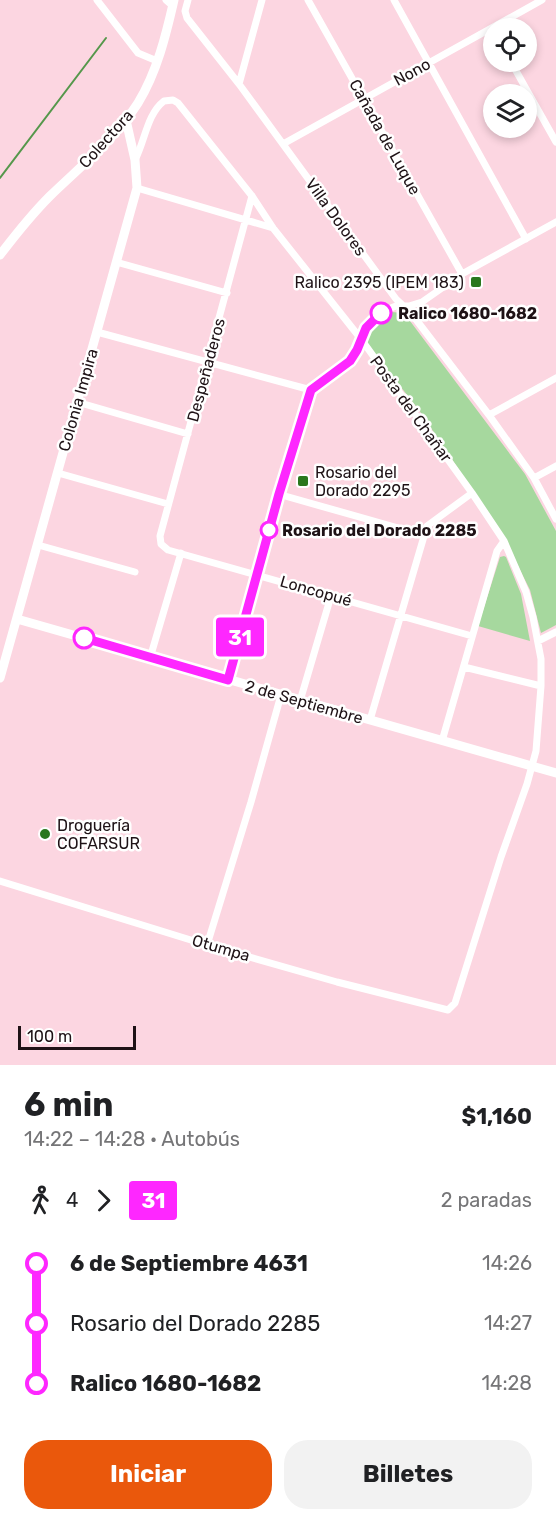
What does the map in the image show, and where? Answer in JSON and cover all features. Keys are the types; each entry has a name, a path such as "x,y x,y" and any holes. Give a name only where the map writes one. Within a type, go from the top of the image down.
{"street":[{"path":"97,0 138,53 157,61"},
{"name":"Villa Dolores","path":"188,0 185,11 187,18 239,84 393,294 489,415 534,478 556,519"},
{"path":"239,84 262,0"},
{"name":"Cañada de Luque","path":"308,0 462,274"},
{"path":"394,0 526,239"},
{"name":"Nono","path":"512,18 542,0"},
{"name":"Colectora","path":"0,255 40,206 111,138 126,120 145,90 157,61 171,2"},
{"name":"Nono","path":"283,144 483,34"},
{"path":"517,72 556,142"},
{"name":"Posta del Chañar","path":"135,160 142,148 154,111 164,101 173,100 178,103 361,339 472,493 504,541 526,592 538,641 541,686 533,767 454,1003 448,1010 443,1010"},
{"name":"Colonia Impira","path":"0,678 137,188 135,160 126,120"},
{"path":"137,188 273,228"},
{"name":"Despeñaderos","path":"161,544 160,536 168,504 252,196"},
{"path":"228,680 279,494 311,390 350,361 366,328 386,310 422,302 462,274 556,222"},
{"path":"116,262 226,293"},
{"path":"97,333 311,390"},
{"path":"489,415 556,378"},
{"path":"77,402 188,434"},
{"path":"534,478 556,466"},
{"path":"58,473 168,504"},
{"path":"370,720 427,526 472,493"},
{"path":"279,494 423,535"},
{"path":"442,741 497,551 504,541"},
{"name":"Loncopué","path":"161,544 168,550 472,636"},
{"path":"38,545 135,572"},
{"path":"150,658 181,553"},
{"path":"300,701 331,596"},
{"name":"2 de Septiembre","path":"17,619 556,773"},
{"path":"538,641 556,632"},
{"path":"464,667 541,686"},
{"path":"207,945 251,802 280,695"},
{"name":"Otumpa","path":"0,881 207,945 443,1010"}],"green space":[{"path":"391,312 404,313 525,474 556,531 556,625 541,633 530,590 503,536 419,410 362,338 376,323"},
{"path":"504,556 521,594 530,641 478,626 500,557"}],"waterway":[{"path":"0,178 106,38"}],"bus line":[{"name":"31","path":"84,638 228,680 279,494 311,390 350,361 366,328 381,313"}],"place":[{"name":"Ralico 2395 (IPEM 183)","path":"476,282"},
{"name":"Ralico 1680-1682","path":"381,313"},
{"name":"Rosario del Dorado 2295","path":"303,481"},
{"name":"Rosario del Dorado 2285","path":"269,530"},
{"name":"Droguería COFARSUR","path":"45,834"}]}
